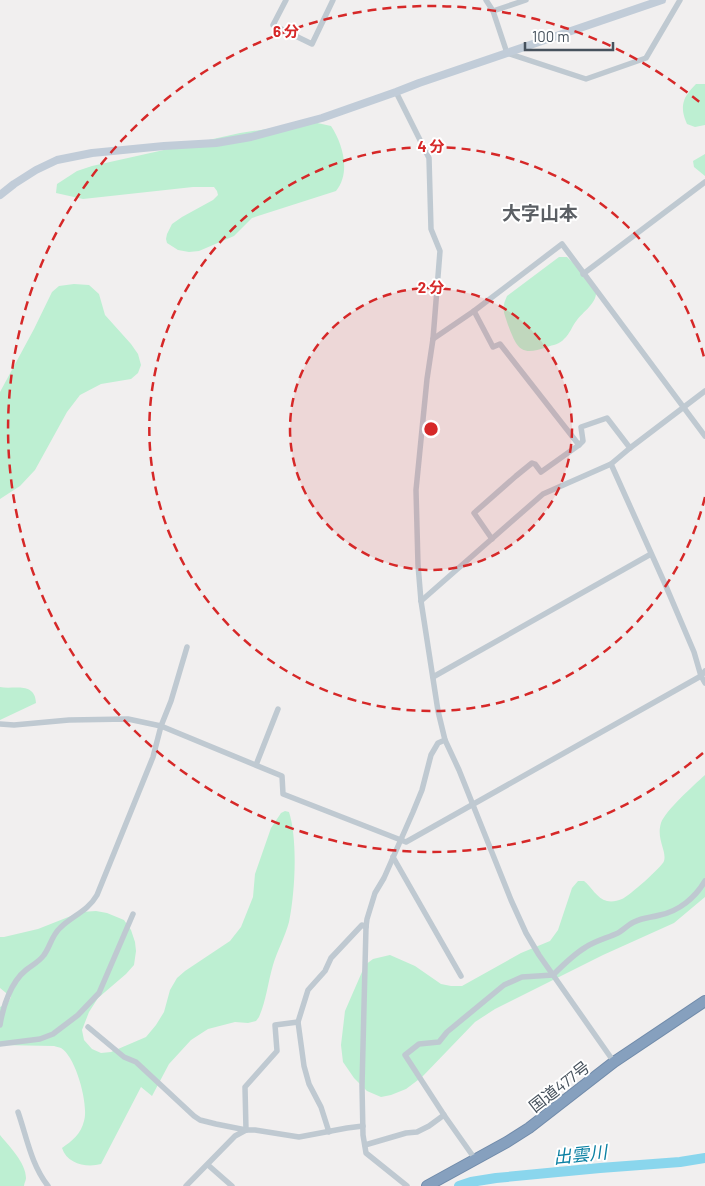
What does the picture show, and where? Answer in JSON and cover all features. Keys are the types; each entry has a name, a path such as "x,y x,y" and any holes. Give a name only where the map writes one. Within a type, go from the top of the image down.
{"highway":[{"name":"国道477号","path":"427,1186 508,1142 614,1062 705,1001"}],"street":[{"path":"286,0 273,26 312,44 333,0"},
{"path":"486,0 507,53"},
{"path":"492,12 526,0"},
{"path":"0,195 36,170 57,160 92,153 216,143 251,137 322,118 662,0"},
{"path":"507,53 586,79 646,58 680,0"},
{"path":"396,92 429,158 431,229 440,251 433,339 416,490 421,601 438,711 445,740 526,933 539,955 614,1062"},
{"path":"583,274 705,182"},
{"path":"433,339 474,311 562,244 705,436"},
{"path":"474,311 494,348 500,344 579,446"},
{"path":"421,601 543,494 611,464 705,391"},
{"path":"492,539 474,513 532,464 535,464 541,472 579,446 583,441 581,427 606,418 630,448"},
{"path":"611,464 652,554 694,652 705,683"},
{"path":"433,677 652,554"},
{"path":"0,1025 8,995 16,981 25,970 35,964 44,954 58,930 86,910 97,895 153,757 161,726 172,701 187,647"},
{"path":"0,724 128,719 161,726 282,776 283,794 406,842 703,674"},
{"path":"256,765 278,709"},
{"path":"407,1186 366,1153 363,1136 362,1086 366,927 375,892 384,878 422,790 431,754 438,743 445,740"},
{"path":"393,857 461,976"},
{"path":"474,1159 405,1055 419,1044 439,1042 448,1032 504,985 522,977 553,975 566,962 586,947 620,932 631,923 644,917 659,916 676,910 699,891 705,881"},
{"path":"0,1044 24,1041 53,1034 78,1015 99,993 133,914"},
{"path":"329,1132 321,1107 309,1084 304,1066 298,1022 308,990 325,971 331,958 362,925 366,927"},
{"path":"246,1130 246,1087 277,1051 275,1025 298,1022"},
{"path":"88,1027 124,1057 136,1062 200,1120 246,1130 299,1137 363,1126"},
{"path":"18,1112 29,1151 48,1186"},
{"path":"365,1145 406,1133 417,1132 444,1115"},
{"path":"186,1186 235,1136 246,1130"},
{"path":"208,1165 232,1186"}],"green space":[{"path":"696,84 705,84 705,125 695,127 687,124 683,107 685,98"},
{"path":"313,122 331,126 342,150 344,158 343,176 341,184 336,191 252,218 234,236 199,251 178,250 167,243 167,234 172,224 213,200 218,195 214,187 193,187 83,199 56,193 57,184 77,171 92,166 240,133"},
{"path":"705,154 705,176 694,167 693,161"},
{"path":"559,257 567,257 589,277 595,287 596,296 592,304 577,320 562,341 538,350 525,350 517,345 511,333 504,310 505,300 507,296"},
{"path":"89,285 99,294 105,315 131,344 138,354 141,365 138,373 131,379 101,384 80,395 67,412 35,470 20,486 0,499 0,392 52,292 59,286"},
{"path":"0,687 28,689 35,696 36,703 0,720"},
{"path":"705,775 705,897 674,923 603,955 495,1009 475,1022 422,1077 406,1089 381,1097 367,1091 354,1078 343,1062 341,1045 345,1011 365,965 373,959 390,955 415,966 441,984 462,986 521,953 550,941 558,930 572,888 578,881 587,883 603,900 614,901 626,897 658,869 665,857 660,834 661,823 674,805"},
{"path":"289,812 292,824 295,851 291,910 289,922 273,965 259,1017 256,1021 248,1023 235,1022 208,1029 191,1040 169,1064 152,1096 141,1087 101,1164 78,1164 68,1158 62,1148 73,1140 83,1126 84,1121 85,1104 80,1082 72,1061 61,1048 54,1046 0,1045 0,1007 8,1003 11,997 0,988 0,937 38,929 81,912 96,911 107,913 124,920 131,930 135,942 134,965 98,998 89,1012 82,1030 84,1040 92,1049 101,1053 111,1052 146,1037 164,1012 170,990 177,978 230,941 241,927 253,897 255,874 271,828 281,813"},
{"path":"0,1135 23,1166 26,1178 24,1186 0,1186"}],"waterway":[{"name":"出雲川","path":"459,1186 496,1178 680,1162 705,1158"}],"district":[{"name":"大字山本","path":"540,212"}]}
